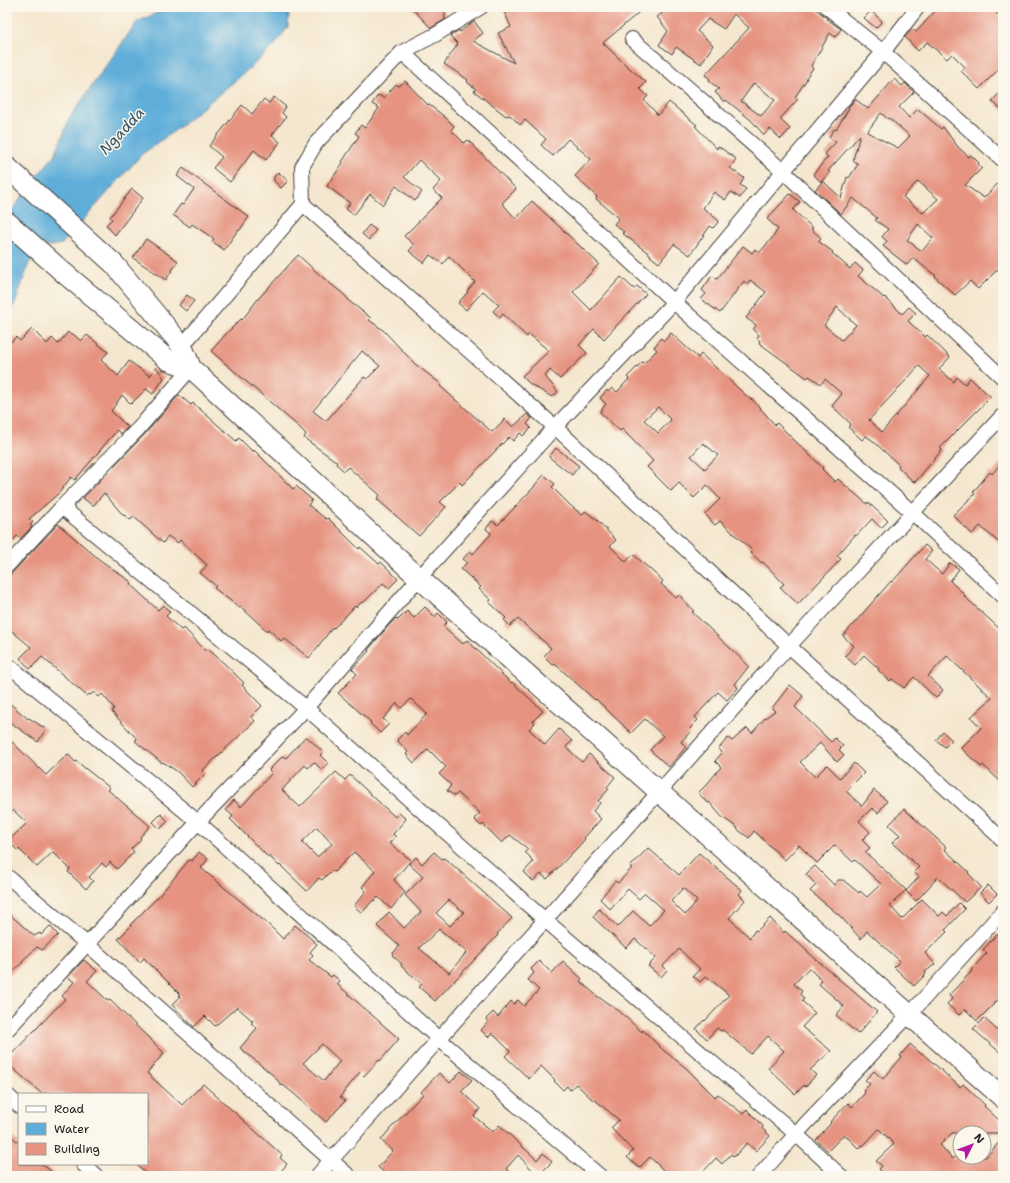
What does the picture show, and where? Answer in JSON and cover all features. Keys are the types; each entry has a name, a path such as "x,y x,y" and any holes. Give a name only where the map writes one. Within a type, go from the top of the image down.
{"main road":[{"path":"7,166 114,264 182,346 190,368"},
{"path":"7,222 64,273 168,360 190,368 419,578 1003,1098"}],"street":[{"path":"182,346 302,204 302,166 316,143 402,52 435,35 480,7"},
{"path":"827,7 883,52 1003,160"},
{"path":"7,1030 88,944 198,822 306,708 419,578 555,427 674,302 883,52 918,7"},
{"path":"632,39 783,171 1003,378"},
{"path":"402,52 674,302 913,513 1003,596"},
{"path":"302,204 555,427 789,646 1003,840"},
{"path":"7,566 62,506 139,428 190,368"},
{"path":"317,1176 789,646 1003,415"},
{"path":"62,506 306,708 545,920 796,1134 841,1176"},
{"path":"7,664 198,822 440,1039 600,1176"},
{"path":"7,876 88,944 350,1176"},
{"path":"759,1176 796,1134 910,1014 1003,911"},
{"path":"7,1096 18,1105"},
{"path":"84,1165 96,1176"}],"water":[{"name":"Ngadda","path":"170,7 291,7 288,27 274,46 242,75 177,129 142,154 62,244 46,247 29,263 15,304 7,313 7,217 36,177 55,155 70,117 137,22"}],"building":[{"path":"411,7 440,7 446,14 444,17 446,19 431,28"},
{"path":"502,7 645,7 603,43 646,82 640,89 648,96 644,100 658,115 669,102 697,125 695,126 717,149 718,146 736,159 730,168 744,178 740,185 746,189 740,198 731,192 725,200 714,192 703,208 719,221 713,228 710,226 690,255 674,244 659,263 622,233 624,232 614,224 619,218 596,199 597,197 575,176 591,159 568,139 553,156 541,145 546,139 525,120 520,125 511,116 506,116 474,91 476,89 467,82 468,80 444,64 458,44 450,36 459,30 460,32 474,21 483,33 473,41 514,63 498,33 511,27"},
{"path":"670,7 813,7 841,29 835,37 830,33 811,66 813,68 806,78 807,79 795,97 798,99 780,119 790,129 781,139 770,129 764,135 751,120 726,100 724,102 715,92 719,89 709,81 710,79 705,75 749,28 734,14 724,29 708,19 697,31 713,45 701,64 676,47 672,54 659,45 668,31 657,17","holes":["754,83 775,100 761,116 741,101"]},
{"path":"939,7 989,7 1003,19 1003,65 979,89 961,71 965,67 952,54 947,59 927,42 918,51 905,37 912,29 916,32"},
{"path":"871,11 882,21 876,28 864,18"},
{"path":"894,79 902,86 905,83 914,92 899,107 909,118 918,109 941,129 943,127 958,147 969,157 971,155 982,168 965,185 984,198 1003,178 1003,214 998,222 1003,227 1003,275 998,269 978,289 970,281 955,295 935,277 936,276 913,258 907,265 883,246 887,241 882,237 888,229 875,220 877,218 853,198 841,214 815,190 823,181 841,198 847,177 849,178 858,164 853,160 860,135 828,171 830,172 821,182 813,174 828,157 825,154 836,142 829,137 834,129 836,130 848,108 855,99 868,109","holes":["881,113 910,136 898,148 867,132","918,181 938,199 923,213 903,197","918,224 933,238 922,251 907,240"]},
{"path":"405,81 428,105 445,117 454,126 451,130 464,143 468,140 516,189 502,203 516,219 532,201 599,264 573,292 591,310 621,277 634,289 637,286 646,294 604,339 594,329 579,345 587,353 560,379 550,370 545,376 558,392 552,397 530,384 522,376 549,351 529,334 527,337 503,314 500,318 493,311 499,305 483,291 466,310 458,303 475,282 449,256 443,264 430,255 424,263 409,251 414,245 404,236 442,198 433,190 441,181 419,160 404,177 422,192 415,201 396,186 383,205 370,194 354,215 346,209 350,203 327,186 359,136 355,133 361,125 365,128 379,108 372,104 378,95 384,98 396,84 399,86"},
{"path":"1003,89 1003,111 992,101"},
{"path":"274,97 286,107 282,113 286,117 272,135 280,142 266,160 254,150 230,182 213,168 222,157 209,146 242,105 252,114 264,99 269,103"},
{"path":"183,168 249,217 224,250 212,241 214,239 192,224 190,227 173,215 181,204 183,205 194,189 177,176"},
{"path":"278,172 288,181 281,188 274,181 274,177"},
{"path":"132,189 143,198 115,235 106,225 112,219 110,217"},
{"path":"790,194 800,202 793,210 813,228 811,229 821,238 818,241 833,252 832,253 850,269 855,263 863,270 858,276 884,298 885,297 902,314 909,307 916,313 908,321 925,337 927,335 950,357 939,369 954,382 957,377 965,384 970,378 991,397 940,448 942,450 916,481 914,482 898,467 899,465 872,440 866,436 862,440 848,427 851,424 832,406 842,394 825,379 821,384 809,376 807,378 759,343 760,341 757,338 759,335 753,330 756,325 746,318 766,292 750,280 747,284 744,281 720,313 701,299 706,294 702,290 712,276 717,279 743,246 752,253 755,249 759,253 773,237 778,229 767,219","holes":["837,307 856,325 842,340 824,325","919,366 930,376 882,432 869,420"]},
{"path":"369,225 376,230 369,240 362,234"},
{"path":"146,239 178,261 166,280 133,258"},
{"path":"298,255 342,293 349,301 371,318 369,320 383,330 415,364 441,384 440,386 492,432 505,419 513,427 527,414 532,418 527,424 531,428 523,436 520,433 513,441 509,437 462,485 460,482 440,502 446,507 419,536 377,499 380,495 348,467 344,471 336,464 337,462 304,438 306,434 299,427 211,351 241,319 242,320 258,299","holes":["362,351 380,366 367,379 364,377 326,421 313,411"]},
{"path":"187,295 194,301 186,311 179,305"},
{"path":"32,329 47,344 52,338 58,344 68,332 71,335 73,334 81,341 87,335 108,352 101,360 118,376 129,361 150,376 156,367 164,378 153,394 146,389 131,404 122,395 111,411 128,427 121,434 117,430 75,480 71,477 59,493 29,519 33,522 30,525 32,527 20,539 17,536 13,541 7,535 7,346 16,337 20,341"},
{"path":"671,333 698,358 701,354 751,400 752,399 775,425 777,423 823,468 822,469 835,482 838,479 867,504 868,502 888,521 881,528 872,519 856,536 855,535 837,556 841,559 798,604 780,587 784,584 763,562 762,563 751,553 753,551 720,521 715,525 705,514 720,499 707,485 694,498 679,483 671,491 647,467 653,461 622,429 620,431 600,412 606,404 600,398 607,390 608,392 612,388 617,392 629,379 627,377 657,350 654,347 661,338 664,341","holes":["658,407 671,420 658,433 644,420","703,443 718,455 705,469 691,456"]},
{"path":"179,395 191,405 193,403 236,441 239,438 253,452 254,450 293,489 296,486 312,500 308,505 326,519 328,518 359,549 360,547 379,564 381,562 398,579 389,588 383,583 363,603 362,602 356,607 355,606 334,628 333,627 309,658 284,638 281,641 268,629 267,631 241,607 240,608 214,588 216,586 200,573 207,565 180,540 178,543 168,536 163,543 134,517 130,520 125,515 124,516 104,493 93,506 83,498 145,434"},
{"path":"556,448 579,466 572,475 549,457"},
{"path":"1003,461 1003,546 980,526 972,534 953,515 975,494 973,492 990,472 992,474"},
{"path":"544,475 555,484 552,487 571,506 582,515 585,511 597,520 616,540 610,546 626,562 633,554 663,581 661,584 676,598 679,595 694,611 692,612 749,666 735,684 738,688 727,700 718,692 695,717 698,720 690,728 692,730 681,742 686,747 669,767 650,750 663,736 645,719 631,733 596,699 595,700 544,656 551,648 540,638 518,619 510,626 504,620 506,618 489,602 491,600 479,589 481,587 461,569 467,562 463,559 470,551 473,554 490,535 491,533 486,529 492,521 498,525"},
{"path":"58,524 100,560 131,582 130,584 158,610 163,605 170,612 166,616 181,630 184,628 206,651 208,649 227,666 244,683 242,685 262,706 251,717 255,721 202,771 205,774 192,787 178,772 163,762 162,763 135,741 137,739 112,712 114,708 102,694 99,697 94,692 87,696 42,657 30,669 20,658 31,647 7,627 7,578"},
{"path":"925,545 932,551 925,559 942,574 950,563 959,569 950,581 1003,632 1003,784 983,765 981,767 961,748 981,728 971,717 992,698 947,656 928,676 943,690 936,698 914,677 904,688 892,679 890,681 864,655 855,665 845,656 854,646 843,636"},
{"path":"425,607 435,617 438,613 447,622 443,626 463,644 467,640 511,683 512,682 543,711 533,721 535,723 529,729 545,745 559,729 572,741 566,747 582,762 589,754 615,777 607,787 609,789 598,801 600,803 593,811 601,819 577,848 547,879 541,874 533,881 524,872 533,862 525,852 528,849 510,835 502,843 483,824 481,826 474,819 480,813 458,793 455,796 447,791 451,785 439,774 446,767 428,749 414,763 406,754 408,752 397,740 405,732 407,735 427,714 411,699 401,708 397,703 383,719 389,724 380,733 370,723 371,722 338,693 357,674 352,669 396,618 398,620 407,611 414,618"},
{"path":"790,685 803,696 795,707 831,742 835,738 843,746 839,750 844,755 837,762 820,743 800,762 815,777 827,765 840,778 854,763 864,773 846,791 862,806 874,790 887,801 878,813 872,808 859,821 870,832 862,840 870,848 865,852 906,890 890,906 902,919 922,899 939,916 943,912 947,916 959,903 965,909 945,930 947,932 925,953 935,964 925,972 926,974 914,986 894,967 900,961 867,931 861,939 840,916 810,891 816,885 806,874 815,866 834,885 838,880 843,880 859,893 860,891 867,897 881,884 855,860 853,862 835,845 817,863 799,845 785,860 754,831 749,838 737,829 738,828 722,817 709,802 708,803 698,793 721,767 715,761 722,753 718,749 728,738 732,741 747,728 752,733 765,718 775,711 772,708"},
{"path":"7,701 28,719 29,718 46,729 38,742 7,720"},
{"path":"943,732 952,740 945,747 936,740"},
{"path":"306,736 323,752 320,755 328,763 322,770 314,762 308,768 305,765 282,790 300,807 336,772 345,780 350,775 395,817 399,813 406,819 393,834 396,837 389,843 411,860 394,880 405,892 391,909 378,897 374,901 373,900 362,913 354,906 366,891 362,887 375,871 354,852 334,872 332,870 322,880 319,878 307,891 280,865 279,866 269,856 268,857 230,819 233,816 226,810 234,800 241,807 272,773 269,770 283,756 286,758","holes":["317,827 332,844 317,857 302,842"]},
{"path":"7,737 46,775 68,754 75,762 76,761 110,788 108,790 150,826 140,837 141,839 131,849 134,852 117,869 110,862 106,867 102,863 89,877 93,881 86,889 68,872 70,869 53,852 37,867 19,849 18,851 8,841 27,823 13,810 7,817"},
{"path":"904,809 946,847 944,849 969,872 968,873 981,887 965,902 938,877 916,901 906,891 919,877 914,872 919,867 892,843 900,835 889,825"},
{"path":"161,814 168,821 160,829 153,822"},
{"path":"648,848 679,875 699,853 742,890 739,894 745,900 729,918 750,938 755,930 757,931 770,918 784,933 785,931 877,1012 858,1034 836,1015 844,1006 819,984 822,981 809,968 794,984 802,991 800,994 804,999 802,1001 815,1013 802,1027 831,1051 810,1070 816,1075 805,1087 804,1085 795,1094 768,1068 784,1051 768,1036 751,1054 723,1030 721,1031 717,1028 707,1039 696,1029 729,995 706,976 700,982 693,976 700,969 679,949 663,966 667,970 661,977 648,966 656,958 635,939 626,948 593,917 599,909 618,927 633,911 649,926 664,910 645,893 639,899 628,889 610,909 600,899 615,881 618,883 632,868 630,867","holes":["683,888 697,901 685,915 671,901"]},
{"path":"199,852 208,859 201,868 268,924 283,939 295,925 317,944 310,952 313,955 309,960 331,977 333,975 340,981 337,984 399,1039 380,1061 379,1060 364,1076 360,1072 340,1097 345,1101 326,1122 293,1093 283,1085 282,1086 274,1076 240,1048 257,1028 251,1023 253,1021 237,1007 215,1026 205,1016 194,1027 172,1005 180,997 178,995 180,994 144,958 140,962 118,939 158,897 190,859 192,861","holes":["322,1044 340,1061 324,1081 303,1063"]},
{"path":"434,852 442,859 444,858 512,918 497,934 498,935 435,1001 419,987 422,984 401,966 402,964 392,955 399,946 377,926 389,912 404,928 421,912 405,895 423,877 409,864 416,857 422,864","holes":["449,900 464,912 450,926 436,913","439,929 467,952 449,973 419,948"]},
{"path":"988,885 997,894 989,902 980,893"},
{"path":"7,912 34,936 40,933 41,935 50,926 58,935 42,950 37,947 7,977"},
{"path":"997,934 1003,939 1003,995 977,1021 965,1009 959,1015 947,1004 952,999 949,995 987,953 983,950"},
{"path":"84,960 97,971 87,981 108,1001 110,1000 164,1053 147,1073 182,1105 203,1084 282,1155 280,1158 287,1164 277,1176 149,1176 137,1165 148,1165 148,1093 41,1093 7,1063 7,1059 65,999 62,996 74,982 68,977"},
{"path":"539,961 552,973 563,961 582,979 580,981 597,996 619,1011 642,1032 643,1030 663,1050 686,1068 715,1097 718,1094 743,1114 747,1110 763,1126 762,1128 770,1136 756,1151 747,1143 734,1157 731,1154 722,1164 716,1158 699,1176 669,1176 650,1157 639,1168 627,1157 633,1151 611,1128 619,1120 594,1099 593,1100 576,1084 570,1090 567,1086 563,1090 541,1066 529,1079 505,1056 510,1051 492,1033 488,1037 481,1030 488,1022 486,1019 493,1012 498,1017 511,1001 514,1004 518,1000 524,1006 539,990 528,980 534,973 531,969"},
{"path":"984,1018 998,1031 1003,1026 1003,1055 973,1029"},
{"path":"910,1044 960,1087 963,1084 1003,1124 1003,1133 992,1133 992,1125 952,1125 952,1133 940,1145 952,1158 952,1165 992,1165 992,1150 1003,1138 1003,1176 886,1176 879,1169 882,1166 876,1161 894,1144 879,1129 859,1149 844,1134 828,1151 816,1140 848,1103 852,1107 865,1093 863,1091 870,1084 865,1080 874,1071 883,1079 902,1057 900,1056"},
{"path":"461,1071 472,1080 461,1091 480,1109 474,1116 493,1132 499,1125 537,1160 543,1153 552,1162 538,1176 518,1155 506,1169 513,1176 388,1176 378,1167 393,1151 381,1140 423,1094 421,1092 439,1073 450,1083"},
{"path":"11,1136 18,1142 18,1165 43,1165 57,1176 7,1176 7,1141"}]}
